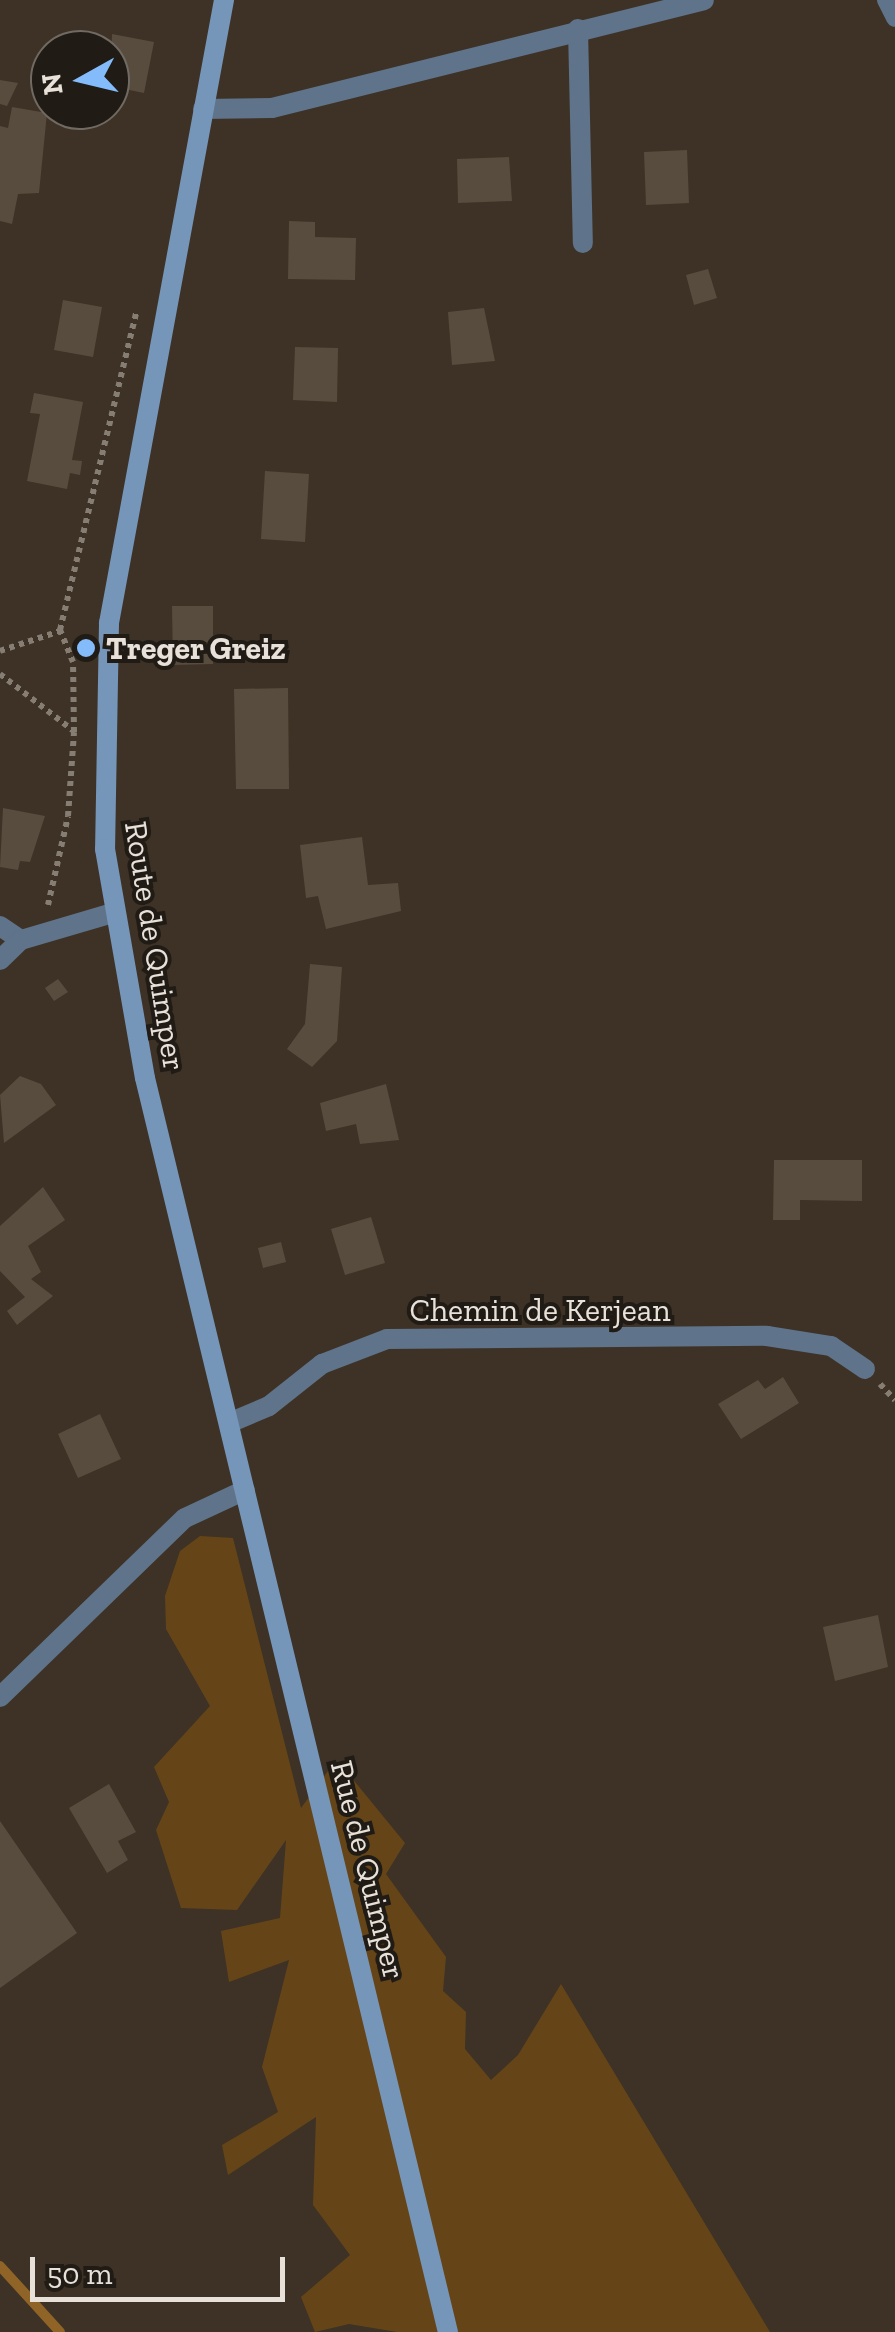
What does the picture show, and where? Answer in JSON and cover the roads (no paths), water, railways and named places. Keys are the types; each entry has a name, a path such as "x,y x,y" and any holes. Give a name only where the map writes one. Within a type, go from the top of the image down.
{"main road":[{"name":"Route de Quimper","path":"224,0 118,566 101,734 113,913 229,1423"},
{"name":"Rue de Quimper","path":"229,1423 448,2332"}],"street":[{"path":"204,109 272,108 704,0"},
{"path":"578,29 583,242"},
{"path":"0,960 21,940 113,913"},
{"path":"0,926 21,940"},
{"name":"Chemin de Kerjean","path":"229,1423 269,1406 322,1364 387,1340 793,1338 831,1346 865,1369"},
{"path":"0,1698 184,1518 244,1490"}],"lane":[{"path":"886,0 895,18"}],"waterway":[{"path":"0,2266 60,2332"}],"place":[{"name":"Treger Greiz","path":"86,648"}]}
